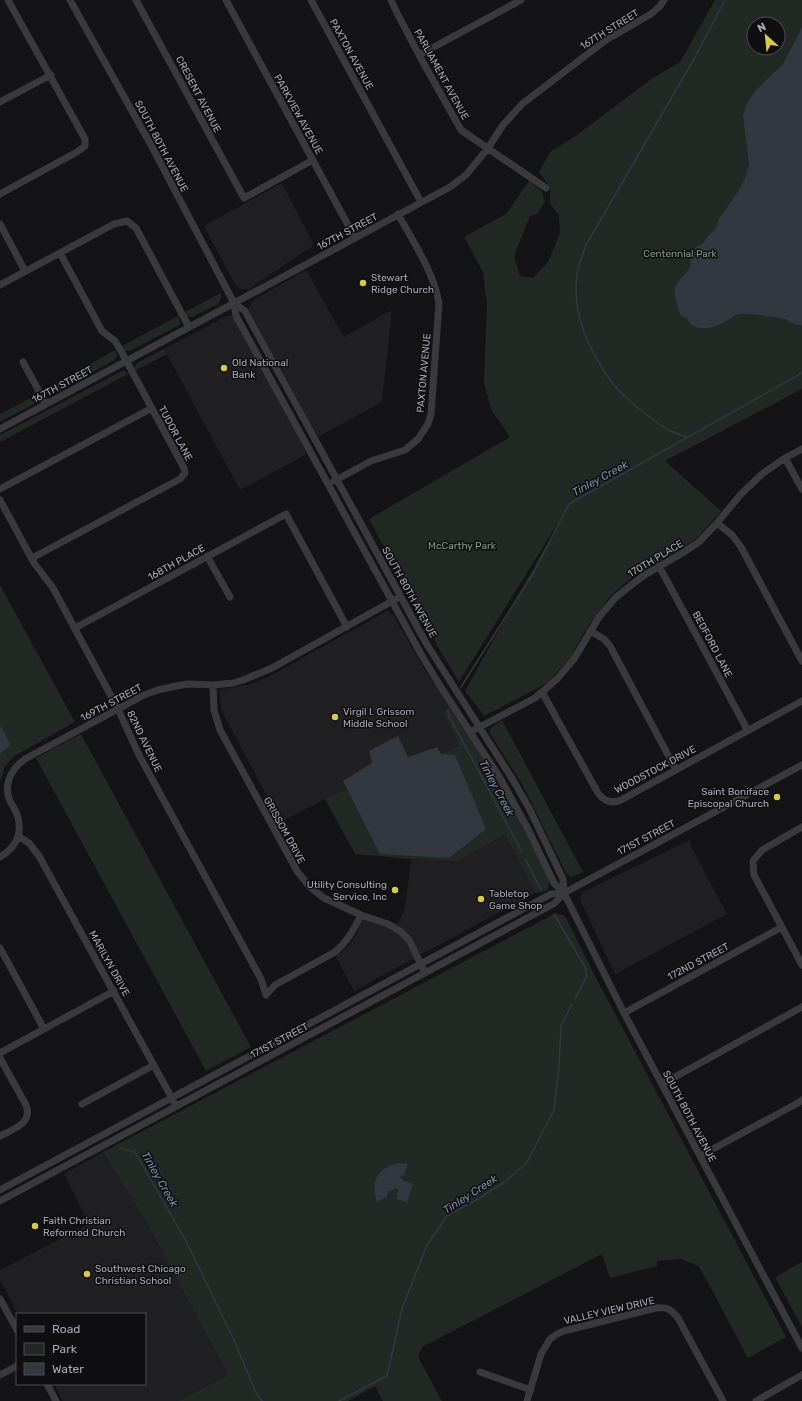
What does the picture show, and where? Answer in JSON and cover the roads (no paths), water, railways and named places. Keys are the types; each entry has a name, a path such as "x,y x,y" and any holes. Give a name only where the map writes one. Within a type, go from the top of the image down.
{"street":[{"path":"0,194 77,152 85,146 85,139 51,75 8,0"},
{"name":"SOUTH 80TH AVENUE","path":"70,0 234,302 244,311 430,650 513,780 529,808 563,879 564,893"},
{"name":"CRESENT AVENUE","path":"136,0 244,198 313,160"},
{"name":"PARKVIEW AVENUE","path":"226,0 355,238"},
{"name":"PAXTON AVENUE","path":"311,0 421,202"},
{"name":"PARLIAMENT AVENUE","path":"391,0 419,56 461,130 546,188"},
{"path":"419,56 521,0"},
{"name":"167TH STREET","path":"0,429 450,187 466,175 488,148 503,125 522,104 606,40 651,14 664,0"},
{"path":"0,102 51,75"},
{"name":"PAXTON AVENUE","path":"328,484 371,461 405,450 418,439 428,424 431,414 439,303 437,290 432,277 398,214"},
{"path":"0,285 114,224 127,221 136,228 189,327"},
{"path":"0,224 26,271"},
{"name":"TUDOR LANE","path":"32,558 180,479 184,475 184,468 115,341 102,331 60,253"},
{"name":"SOUTH 80TH AVENUE","path":"234,302 236,316 392,602 442,689 500,778 527,827 554,883 564,893 624,1013 802,1348"},
{"path":"23,362 46,404"},
{"path":"0,489 152,408"},
{"name":"170TH PLACE","path":"470,732 523,705 542,692 557,679 574,659 599,617 616,597 635,581 699,542 741,494 762,474 785,458 802,449"},
{"path":"785,458 802,489"},
{"name":"82ND AVENUE","path":"0,500 32,558 53,588 75,628 118,709 139,755 261,979 266,995 275,985 340,948 349,939 361,915"},
{"name":"168TH PLACE","path":"75,628 286,514 347,627"},
{"path":"717,523 732,535 741,546 802,660"},
{"path":"207,556 230,596"},
{"name":"BEDFORD LANE","path":"659,566 748,731"},
{"name":"169TH STREET","path":"18,836 18,818 11,803 7,789 10,776 16,766 25,759 144,695 158,690 188,684 212,685 233,683 258,674 401,597"},
{"path":"590,631 604,639 610,646 676,770"},
{"name":"GRISSOM DRIVE","path":"212,685 214,710 220,730 297,871 309,886 324,898 361,915 388,924 400,931 409,940 425,973"},
{"name":"WOODSTOCK DRIVE","path":"542,692 598,793 604,800 613,802 676,770 802,701"},
{"name":"171ST STREET","path":"0,1201 555,903 564,893 802,765"},
{"path":"802,827 762,850 753,861 754,875 802,965"},
{"path":"0,857 11,849 18,836"},
{"name":"MARILYN DRIVE","path":"18,836 29,842 39,856 176,1107"},
{"name":"171ST STREET","path":"0,1190 420,963 551,894 564,893"},
{"name":"172ND STREET","path":"624,1013 782,927"},
{"path":"0,948 44,1029"},
{"path":"0,1053 114,991"},
{"path":"662,1084 802,1007"},
{"path":"0,1058 26,1105 28,1113 28,1117 24,1122 3,1134"},
{"path":"82,1104 154,1065"},
{"path":"700,1156 802,1100"},
{"path":"0,1299 16,1328"},
{"name":"VALLEY VIEW DRIVE","path":"527,1401 544,1350 550,1339 564,1330 656,1308 670,1309 678,1318 723,1401"},
{"path":"0,1375 16,1367"},
{"path":"480,1372 531,1390"},
{"path":"756,1401 802,1375"},
{"path":"48,1385 56,1401"}],"water":[{"path":"802,27 802,325 795,324 781,318 739,314 713,327 696,327 680,314 675,297 675,287 690,268 691,256 696,247 702,244 715,230 720,217 738,192 745,179 749,164 743,117 746,105 756,90 783,64"},
{"path":"0,725 10,743 9,746 0,754"},
{"path":"398,736 408,757 437,747 441,754 455,755 486,829 449,858 380,854 343,781 372,763 369,751"},
{"path":"398,1163 408,1164 404,1175 400,1177 402,1180 413,1184 407,1202 396,1199 399,1190 396,1188 388,1192 387,1197 377,1202 374,1188 377,1177 385,1168"}],"waterway":[{"path":"687,437 672,432 647,415 621,393 608,377 595,356 585,334 578,310 576,281 579,265 586,245 694,59 725,0"},
{"name":"Tinley Creek","path":"461,687 534,572 569,504 802,373"},
{"name":"Tinley Creek","path":"448,710 449,716 522,852"},
{"name":"Tinley Creek","path":"526,860 541,890"},
{"name":"Tinley Creek","path":"554,914 585,967 587,976 575,999"},
{"name":"Tinley Creek","path":"339,1401 387,1376 402,1309 427,1245 447,1216 503,1183 526,1164 554,1110 559,1065 561,1026 572,1004"},
{"name":"Tinley Creek","path":"120,1148 135,1152 186,1241 234,1340 256,1393 262,1401"}],"place":[{"name":"Stewart Ridge Church","path":"363,283"},
{"name":"Old National Bank","path":"224,368"},
{"name":"Virgil I. Grissom Middle School","path":"335,717"},
{"name":"Saint Boniface Episcopal Church","path":"777,797"},
{"name":"Utility Consulting Service, Inc","path":"395,890"},
{"name":"Tabletop Game Shop","path":"481,899"},
{"name":"Faith Christian Reformed Church","path":"35,1226"},
{"name":"Southwest Chicago Christian School","path":"87,1274"}],"park label":[{"name":"Centennial Park","path":"680,253"},
{"name":"McCarthy Park","path":"462,545"}]}
